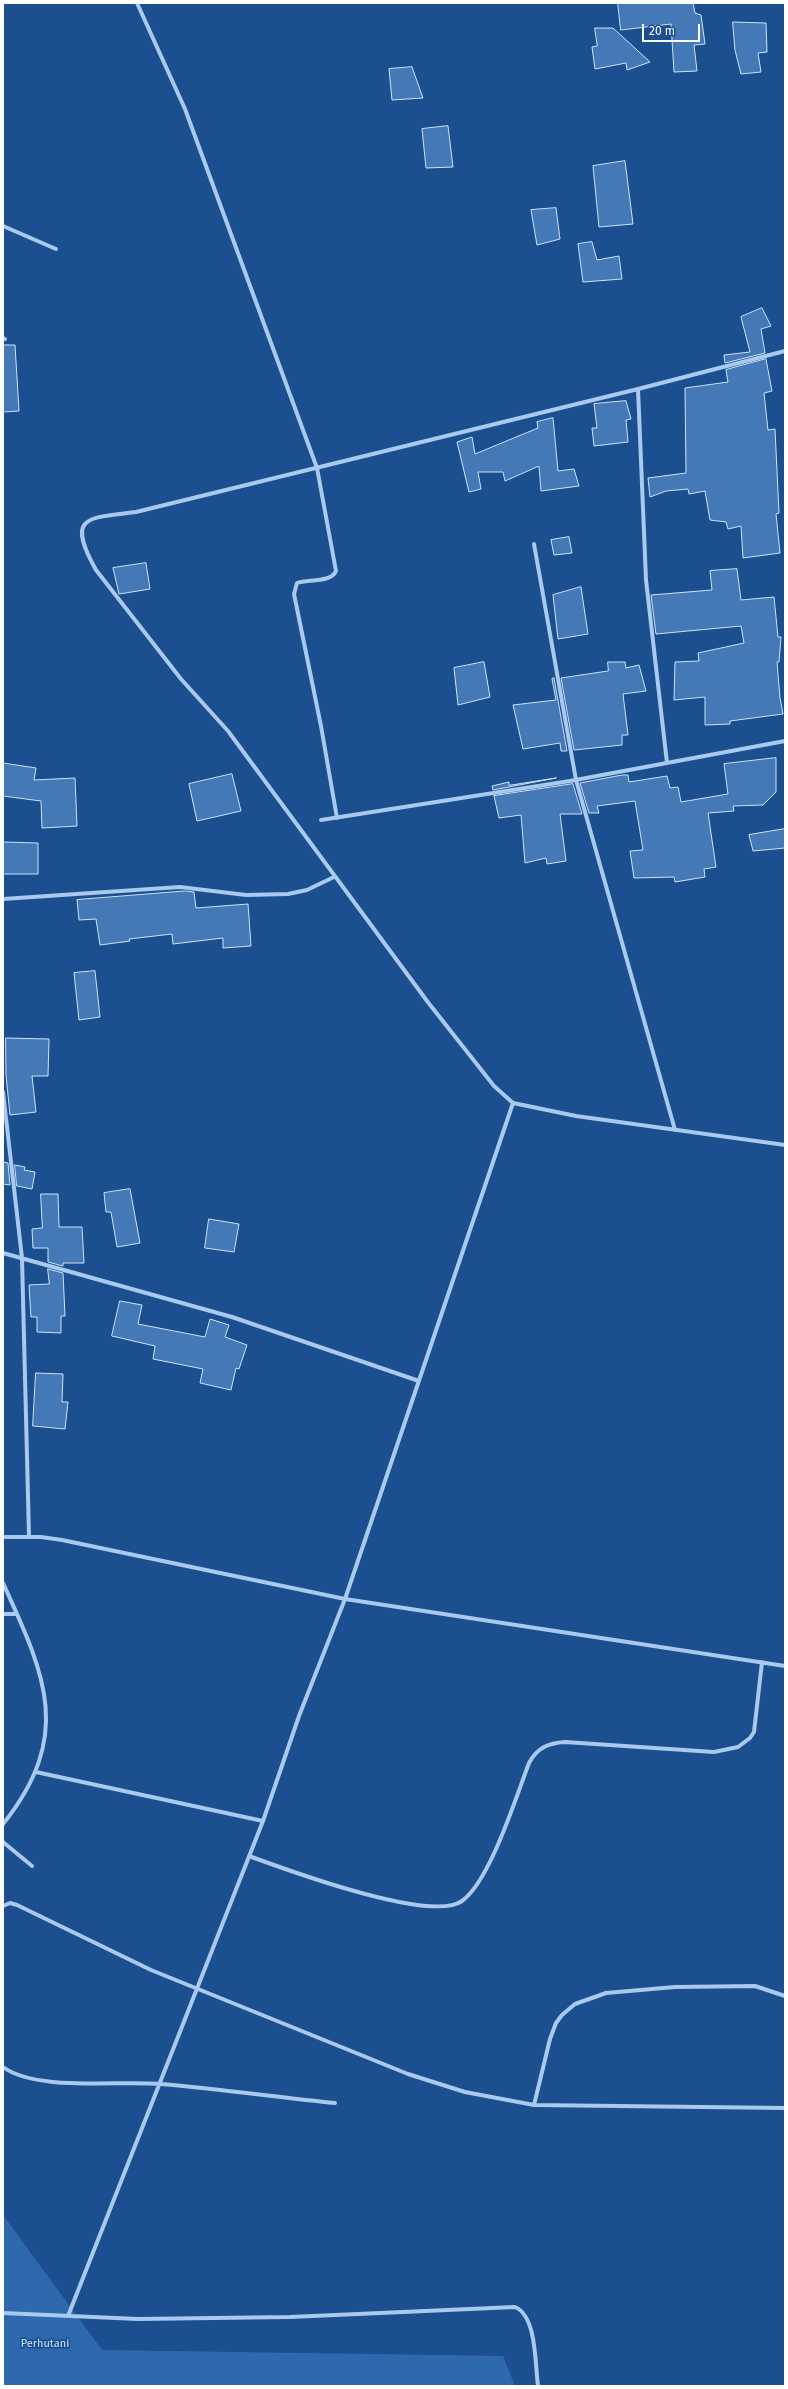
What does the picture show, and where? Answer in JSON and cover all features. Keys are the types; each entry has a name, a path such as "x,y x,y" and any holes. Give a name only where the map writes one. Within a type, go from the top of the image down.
{"street":[{"path":"137,3 185,109 317,468 336,571 332,576 326,578 297,582 294,594 321,726 337,818"},
{"path":"3,226 56,249"},
{"path":"785,351 638,389 136,512 94,517 83,525 81,536 85,550 96,570 181,679 228,731 334,877 427,1001 494,1086 513,1103 576,1116 785,1145"},
{"path":"638,389 646,580 667,763"},
{"path":"534,544 576,780 675,1130"},
{"path":"321,820 576,780 785,741"},
{"path":"3,900 184,887 246,895 281,895 307,890 334,877"},
{"path":"3,1092 22,1258 29,1536"},
{"path":"68,2316 263,1821 299,1716 345,1599 513,1103"},
{"path":"3,1253 225,1315 420,1381"},
{"path":"4,1536 29,1536 62,1540 345,1599 785,1666"},
{"path":"3,1582 38,1667 44,1688 47,1709 44,1744 36,1772 17,1807 3,1824"},
{"path":"3,1614 17,1614"},
{"path":"249,1856 321,1882 417,1905 440,1908 461,1902 479,1882 529,1763 538,1750 550,1744 565,1742 696,1752 728,1750 738,1747 750,1738 754,1732 762,1662"},
{"path":"36,1772 263,1821"},
{"path":"3,1842 32,1866"},
{"path":"3,1906 10,1903 108,1950 197,1989 408,2074 465,2092 534,2105 785,2108"},
{"path":"534,2105 554,2029 562,2015 575,2004 606,1993 675,1987 754,1986 785,1996"},
{"path":"3,2067 16,2074 48,2081 159,2084 335,2103"},
{"path":"3,2313 138,2319 290,2317 515,2307 523,2311 528,2318 538,2386"}],"green space":[{"name":"Perhutani","path":"3,2215 102,2350 503,2356 515,2386 3,2386"}],"building":[{"path":"618,3 693,3 695,13 701,15 705,44 694,45 697,71 674,72 671,24 621,30"},
{"path":"733,22 766,23 767,52 758,53 761,72 741,74 735,50"},
{"path":"595,28 613,28 650,62 627,70 626,63 595,69 592,47 597,46"},
{"path":"412,67 423,98 392,100 389,69"},
{"path":"448,126 453,167 426,168 422,129"},
{"path":"625,161 633,224 599,227 593,166"},
{"path":"556,208 560,239 537,245 531,210"},
{"path":"592,242 597,260 619,256 622,279 583,282 578,244"},
{"path":"762,308 771,326 761,329 765,353 725,363 724,355 750,352 741,317"},
{"path":"3,345 15,345 19,411 3,412"},
{"path":"766,359 772,391 764,393 768,430 775,429 779,513 776,514 780,553 743,558 741,526 728,529 726,522 710,520 705,491 689,494 688,489 666,491 650,497 648,478 686,473 685,388 728,382 726,370"},
{"path":"626,401 631,419 626,420 628,442 594,446 592,428 597,428 594,404"},
{"path":"553,418 558,471 574,469 579,486 541,491 539,466 505,481 503,472 478,472 481,489 469,492 457,442 472,437 475,454 538,428 537,422"},
{"path":"569,537 572,553 554,555 551,540"},
{"path":"146,563 150,589 119,594 113,568"},
{"path":"737,569 741,600 774,597 778,637 781,637 779,662 777,662 783,714 730,721 730,724 705,725 705,697 674,700 675,662 699,661 698,653 744,643 741,626 656,634 651,595 712,590 710,571"},
{"path":"581,587 588,634 558,639 553,595"},
{"path":"484,662 490,697 458,705 454,668"},
{"path":"608,662 625,662 626,668 639,665 646,691 623,694 628,735 622,735 622,745 574,750 561,678 608,671"},
{"path":"554,678 567,751 561,751 560,743 523,749 513,705 556,700 552,679"},
{"path":"776,758 776,792 763,805 733,806 734,811 708,813 716,867 704,869 705,877 675,882 674,877 634,878 630,851 643,850 635,801 597,806 599,813 589,813 580,783 622,775 628,775 629,782 667,776 670,788 678,787 681,802 728,794 724,764"},
{"path":"3,763 36,768 34,780 75,778 77,826 42,828 41,801 3,796"},
{"path":"232,774 241,811 197,821 189,784"},
{"path":"556,778 493,790 492,786 509,782 509,785"},
{"path":"573,784 582,814 560,814 566,861 547,864 546,858 525,863 521,815 499,818 494,796"},
{"path":"785,829 785,848 753,851 749,835"},
{"path":"3,842 38,843 38,874 3,874"},
{"path":"185,891 194,892 196,908 248,904 251,946 223,948 223,938 173,944 172,934 129,939 130,941 100,945 96,919 79,920 77,900"},
{"path":"95,971 100,1017 79,1020 74,973"},
{"path":"6,1038 49,1039 48,1076 32,1076 36,1112 10,1115 6,1075"},
{"path":"3,1162 8,1163 10,1185 3,1184"},
{"path":"15,1165 25,1167 24,1170 35,1172 32,1189 17,1186"},
{"path":"130,1189 140,1243 117,1247 111,1212 106,1212 104,1193"},
{"path":"41,1194 58,1194 59,1227 82,1227 84,1263 63,1263 63,1266 48,1262 48,1248 33,1248 32,1229 42,1228"},
{"path":"209,1219 239,1224 234,1252 205,1248"},
{"path":"48,1269 63,1273 65,1316 61,1316 61,1333 37,1332 37,1317 31,1317 29,1285 49,1284"},
{"path":"120,1301 142,1305 138,1324 205,1337 210,1319 229,1325 225,1337 247,1345 239,1369 236,1368 231,1390 200,1383 203,1369 153,1359 155,1346 112,1336"},
{"path":"36,1373 63,1374 62,1402 68,1402 65,1429 33,1426"}]}
